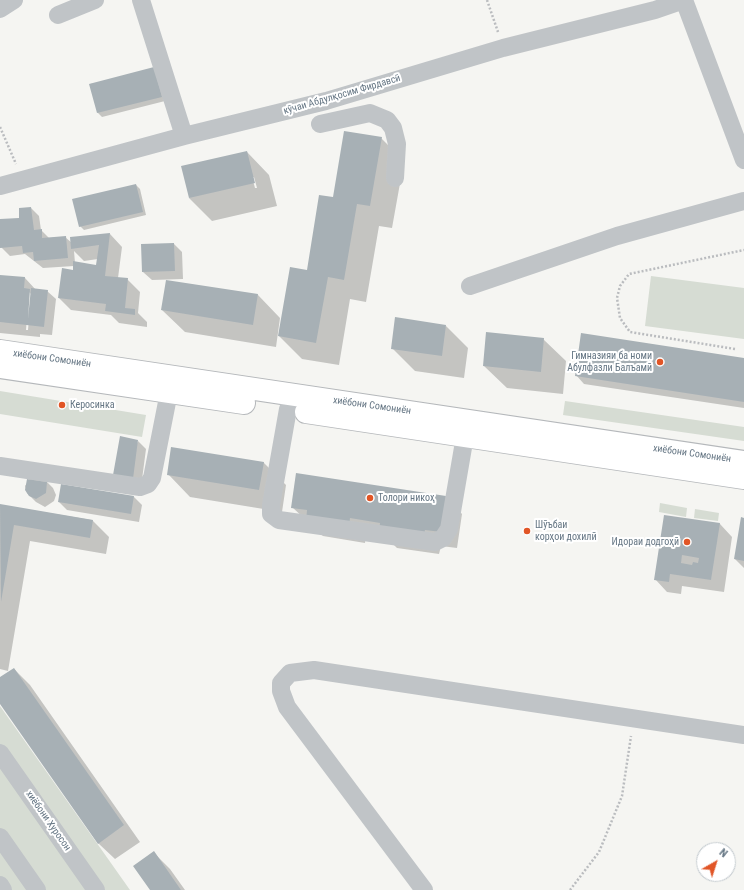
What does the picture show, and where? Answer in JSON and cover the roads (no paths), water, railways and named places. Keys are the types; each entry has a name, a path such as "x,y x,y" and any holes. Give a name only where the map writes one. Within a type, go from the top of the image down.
{"highway":[{"name":"хиёбони Сомониён","path":"0,351 744,462"},
{"name":"хиёбони Сомониён","path":"0,367 744,478"}],"street":[{"path":"0,10 14,0"},
{"path":"58,15 95,0"},
{"path":"141,0 184,136"},
{"path":"684,0 744,160"},
{"name":"кӯчаи Абдулқосим Фирдавсӣ","path":"0,186 184,136 326,101 503,48 655,10 684,0"},
{"path":"320,124 370,112 387,120 393,128 397,144 395,178"},
{"path":"470,286 617,236 744,201"},
{"path":"0,466 140,487 148,484 152,478 169,392"},
{"path":"288,409 271,505 271,514 279,520 435,542 443,538 449,529 465,436"},
{"path":"424,890 287,707 281,690 281,683 286,675 296,671 314,670 744,735"},
{"name":"хиёбони Хуросон","path":"0,753 96,890"},
{"path":"0,838 37,890"},
{"path":"0,885 3,890"}],"place":[{"name":"Гимназияи ба номи Абулфазли Балъамӣ","path":"660,362"},
{"name":"Керосинка","path":"62,405"},
{"name":"Толори никоҳ","path":"370,498"},
{"name":"Шӯъбаи корҳои дохилӣ","path":"527,531"},
{"name":"Идораи додгоҳӣ","path":"687,542"}]}
